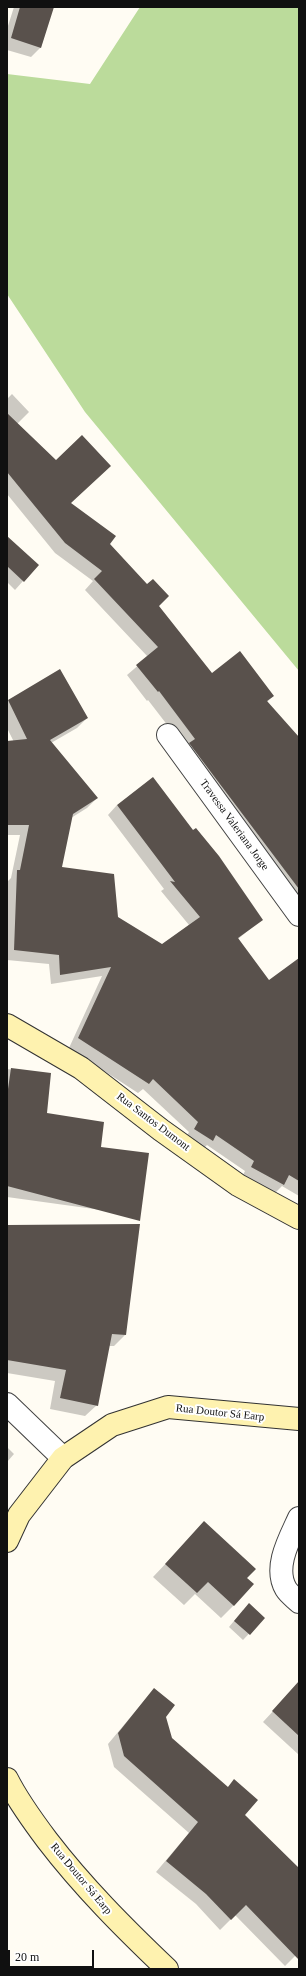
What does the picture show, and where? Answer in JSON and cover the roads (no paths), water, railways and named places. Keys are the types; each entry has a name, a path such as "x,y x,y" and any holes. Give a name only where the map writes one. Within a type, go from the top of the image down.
{"main road":[{"name":"Rua Santos Dumont","path":"7,1025 81,1068 160,1130 238,1185 299,1218"},
{"name":"Rua Doutor Sá Earp","path":"7,1541 19,1515 63,1458 112,1425 168,1407 299,1419"},
{"name":"Rua Doutor Sá Earp","path":"7,1779 19,1802 72,1873 117,1922 167,1969"}],"street":[{"name":"Travessa Valeriana Jorge","path":"168,735 299,915"},
{"path":"7,1404 63,1458"},
{"path":"295,1527 281,1570 286,1589 299,1602"}]}
